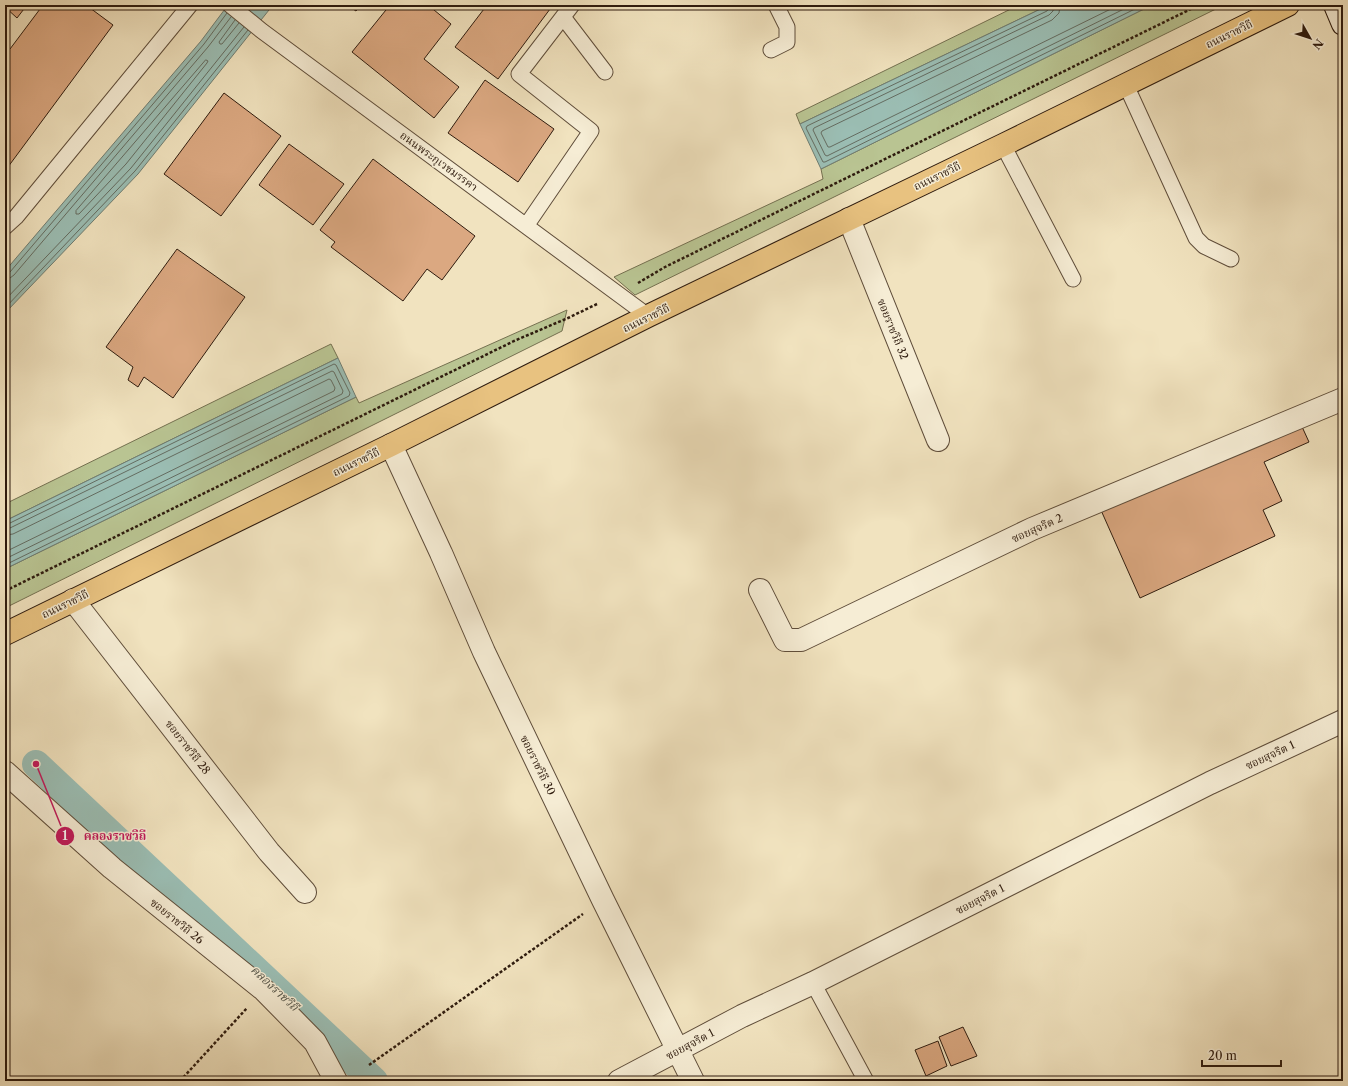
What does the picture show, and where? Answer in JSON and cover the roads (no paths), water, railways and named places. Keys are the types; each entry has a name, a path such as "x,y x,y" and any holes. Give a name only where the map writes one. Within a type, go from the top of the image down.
{"main road":[{"name":"ถนนราชวิถี","path":"5,634 391,445 648,316 1003,145 1288,5"}],"street":[{"path":"1335,5 1343,24"},
{"name":"ซอยราชวิถี 32","path":"849,218 938,440"},
{"name":"ซอยสุจริต 2","path":"760,590 785,640 801,640 1032,529 1343,399"},
{"name":"ซอยราชวิถี 30","path":"391,445 484,652 603,900 693,1081"},
{"name":"ซอยราชวิถี 28","path":"73,600 269,852 305,892"},
{"name":"ซอยสุจริต 1","path":"619,1081 742,1016 813,983 1210,783 1343,721"},
{"name":"ซอยราชวิถี 26","path":"5,772 112,868 264,990 315,1042 336,1081"}],"lane":[{"path":"5,227 16,217 190,5"},
{"name":"ถนนพระกุเวชมรรคา","path":"230,5 262,31 648,316"},
{"path":"771,50 787,42 787,27 776,5"},
{"path":"526,226 592,131 519,74 567,11 605,72"},
{"path":"1126,85 1196,238 1204,246 1231,259"},
{"path":"1003,145 1073,279"},
{"path":"813,983 866,1081"}],"water":[{"path":"228,5 273,5 138,174 5,312 5,271 201,41"},
{"path":"1049,5 1152,5 821,169 800,124"},
{"path":"338,358 356,397 5,569 5,521"}],"waterway":[{"name":"คลองราชวิถี","path":"36,764 374,1081"}],"place":[{"name":"คลองราชวิถี","path":"36,764"}]}
